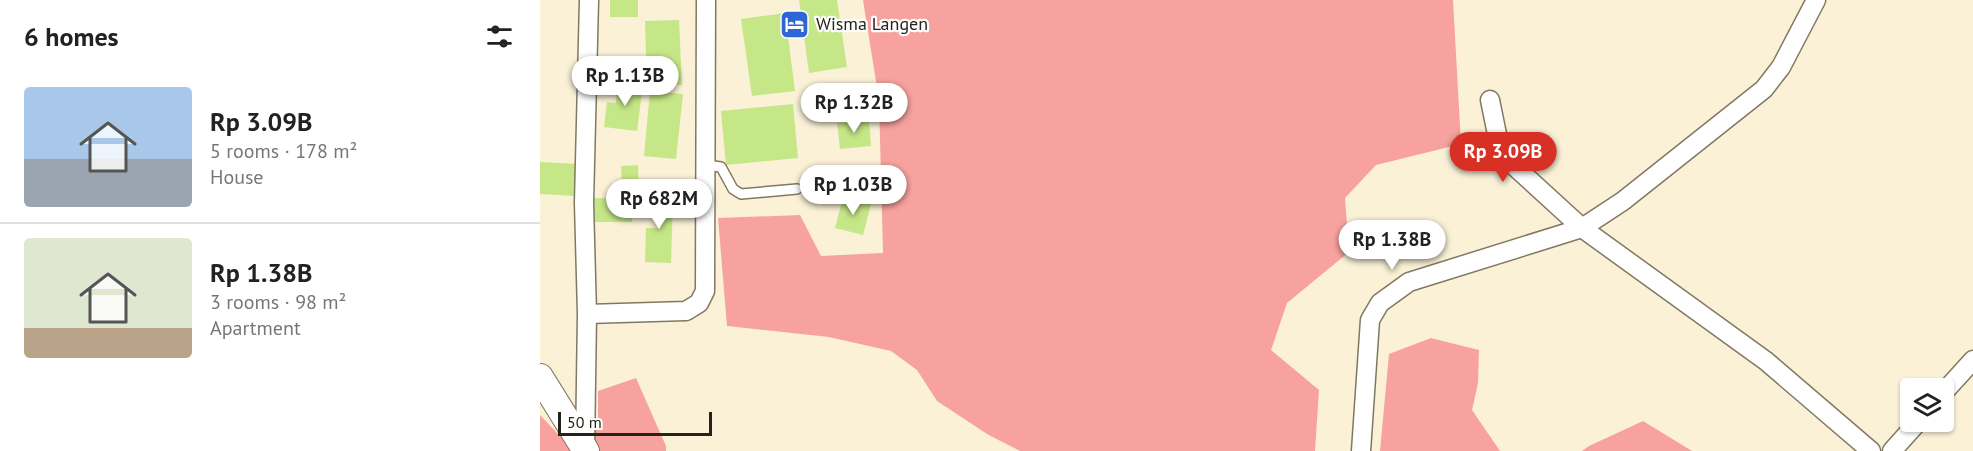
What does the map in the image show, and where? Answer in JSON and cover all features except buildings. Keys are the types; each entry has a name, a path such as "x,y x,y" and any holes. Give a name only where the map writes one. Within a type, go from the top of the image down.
{"street":[{"path":"586,449 587,314 584,203 589,0"},
{"path":"587,314 686,311 699,303 705,291 706,0"},
{"path":"1361,451 1370,320 1380,303 1409,282 1582,228 1623,201 1764,89 1781,67 1816,0"},
{"path":"1490,100 1501,154 1582,228 1766,361 1870,451"},
{"path":"1954,382 1973,360"},
{"path":"540,377 586,449"},
{"path":"1892,451 1909,432"}],"lane":[{"path":"705,165 721,167 733,189 741,194 796,189"}],"shaded area":[{"path":"863,0 1453,0 1461,144 1376,165 1345,198 1349,252 1287,303 1271,350 1319,390 1315,451 1020,451 987,434 937,401 917,370 891,351 829,337 727,326 718,218 800,215 821,256 883,253 879,100"},
{"path":"1431,338 1479,350 1478,383 1472,410 1500,451 1380,451 1389,354"},
{"path":"636,378 666,446 666,451 540,451 540,415 559,435 598,426 598,391"},
{"path":"1643,421 1692,451 1582,451 1589,446"}],"place":[{"name":"Wisma Langen","path":"795,24"}]}
